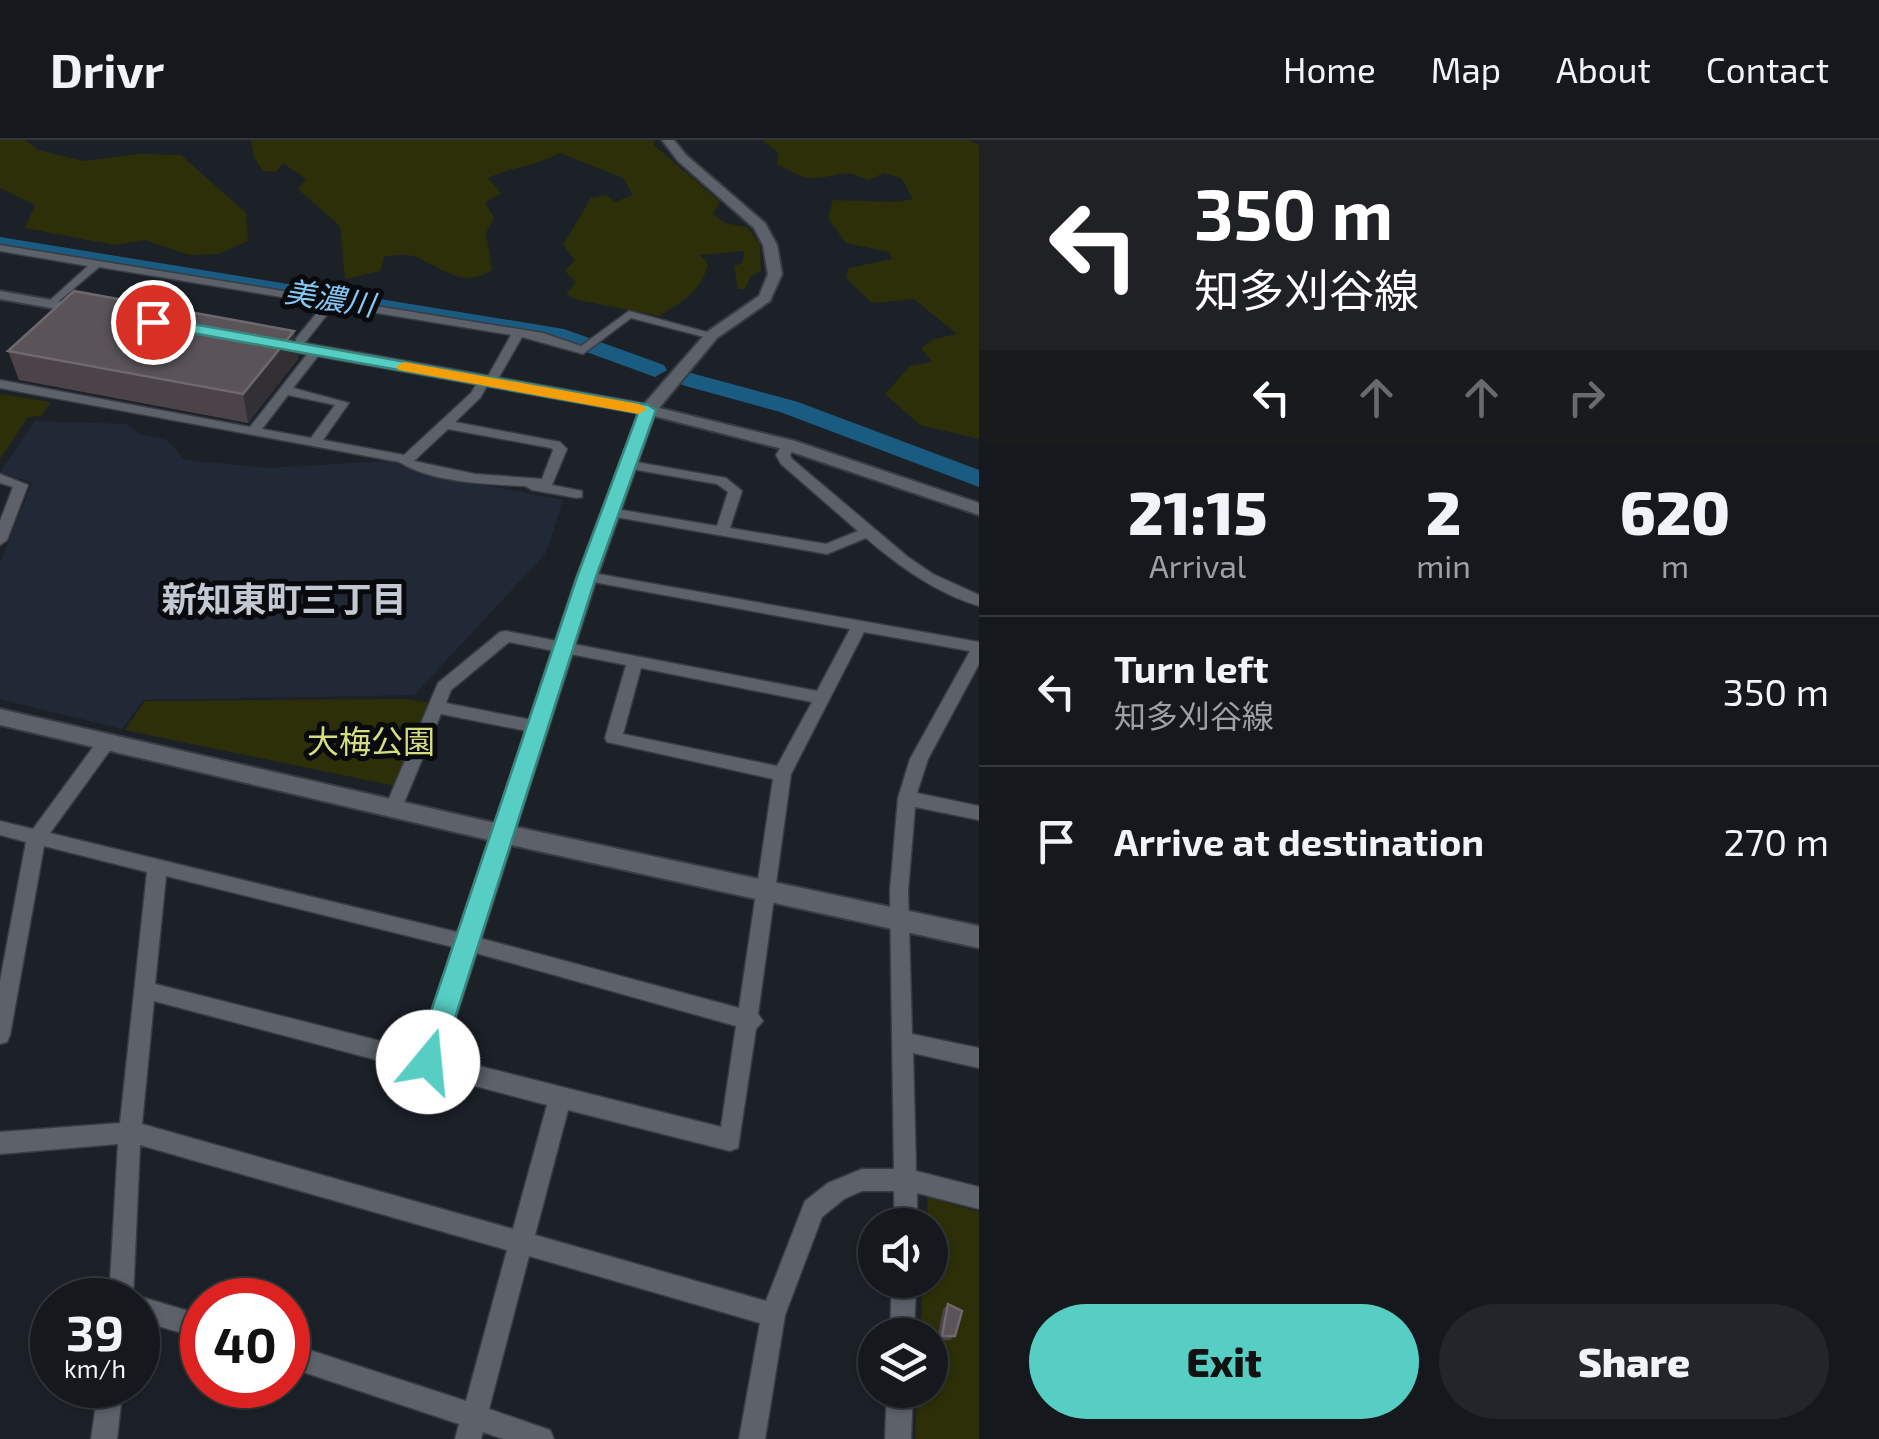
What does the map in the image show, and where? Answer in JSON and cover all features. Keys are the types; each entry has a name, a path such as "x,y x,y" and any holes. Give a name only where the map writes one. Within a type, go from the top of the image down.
{"street":[{"path":"428,1062 500,834 625,464 648,410 712,334 766,298 775,274 773,257 753,218 682,158 668,140"},
{"path":"0,248 588,346 629,314 712,334"},
{"path":"52,304 96,264"},
{"path":"0,294 102,313"},
{"path":"296,347 331,302"},
{"path":"68,322 82,309"},
{"path":"407,460 476,395 518,334"},
{"path":"256,340 648,410 789,445 979,508"},
{"path":"252,432 316,351"},
{"path":"0,384 14,372"},
{"path":"0,384 407,460"},
{"path":"284,390 342,403 314,443"},
{"path":"407,460 429,470 547,483 560,449 444,424"},
{"path":"789,445 783,455 786,461 870,531 925,576 979,602"},
{"path":"625,464 721,481 734,490 722,531"},
{"path":"0,478 21,485 0,540"},
{"path":"520,481 577,494"},
{"path":"610,512 827,549 870,531"},
{"path":"587,577 979,648 919,758 907,798 900,852 907,1208"},
{"path":"144,990 730,1140 752,1020 764,888 782,774 860,625"},
{"path":"393,810 444,686 506,636 822,698"},
{"path":"635,663 613,738 782,774"},
{"path":"438,707 537,727"},
{"path":"0,717 393,810 979,937"},
{"path":"0,1035 36,839 105,744"},
{"path":"907,798 979,813"},
{"path":"0,828 465,942 752,1020"},
{"path":"122,1278 130,1133 157,869"},
{"path":"902,1040 979,1058"},
{"path":"471,1427 560,1098"},
{"path":"0,1143 130,1133 772,1316"},
{"path":"752,1439 772,1316 813,1208 862,1180 908,1180 979,1198"},
{"path":"310,1364 471,1427 541,1439"},
{"path":"104,1439 108,1408"},
{"path":"898,1439 899,1408"}],"shaded area":[{"path":"35,421 126,424 140,434 167,440 185,460 268,468 389,461 421,473 563,500 546,553 414,695 143,700 122,729 0,699 0,563 32,483 0,472"}],"green space":[{"path":"0,140 25,140 38,150 84,161 139,154 181,155 246,213 248,241 219,254 190,255 145,240 115,245 25,228 35,205 0,188"},
{"path":"251,140 655,140 654,145 720,202 713,214 725,223 747,227 760,244 761,271 750,277 745,289 738,289 734,266 742,263 744,251 700,255 708,264 701,281 683,301 659,316 578,300 566,294 576,282 565,271 575,260 563,245 591,198 607,195 615,202 633,195 623,178 560,153 488,178 501,193 485,203 494,217 486,233 492,270 471,278 462,277 412,256 384,256 381,271 345,279 340,226 298,189 306,179 283,163 276,172 263,171 254,157"},
{"path":"762,140 969,140 979,145 979,439 920,425 885,394 910,366 932,362 921,348 934,339 957,334 914,299 872,303 846,278 849,268 892,259 889,252 846,243 828,218 833,200 913,199 902,179 884,173 868,180 844,173 805,177 777,165 778,152"},
{"path":"0,394 51,402 41,416 28,417 0,459"},
{"name":"大梅公園","path":"406,699 431,703 395,786 125,730 145,701"},
{"path":"927,1197 979,1212 979,1439 915,1439 916,1408 948,1408 948,1318 921,1318 922,1298 948,1298 948,1208 927,1208"}],"building":[{"path":"74,291 294,331 243,394 8,351"},
{"path":"948,1304 962,1311 955,1336 948,1336"}],"waterway":[{"name":"美濃川","path":"0,243 564,336 655,370"},
{"name":"美濃川","path":"691,380 789,407 979,479"}],"slow traffic":[{"path":"404,367 639,409"}],"district":[{"name":"新知東町三丁目","path":"284,598"}],"route":[{"path":"153,322 648,410 625,464 500,834 428,1062"}]}
